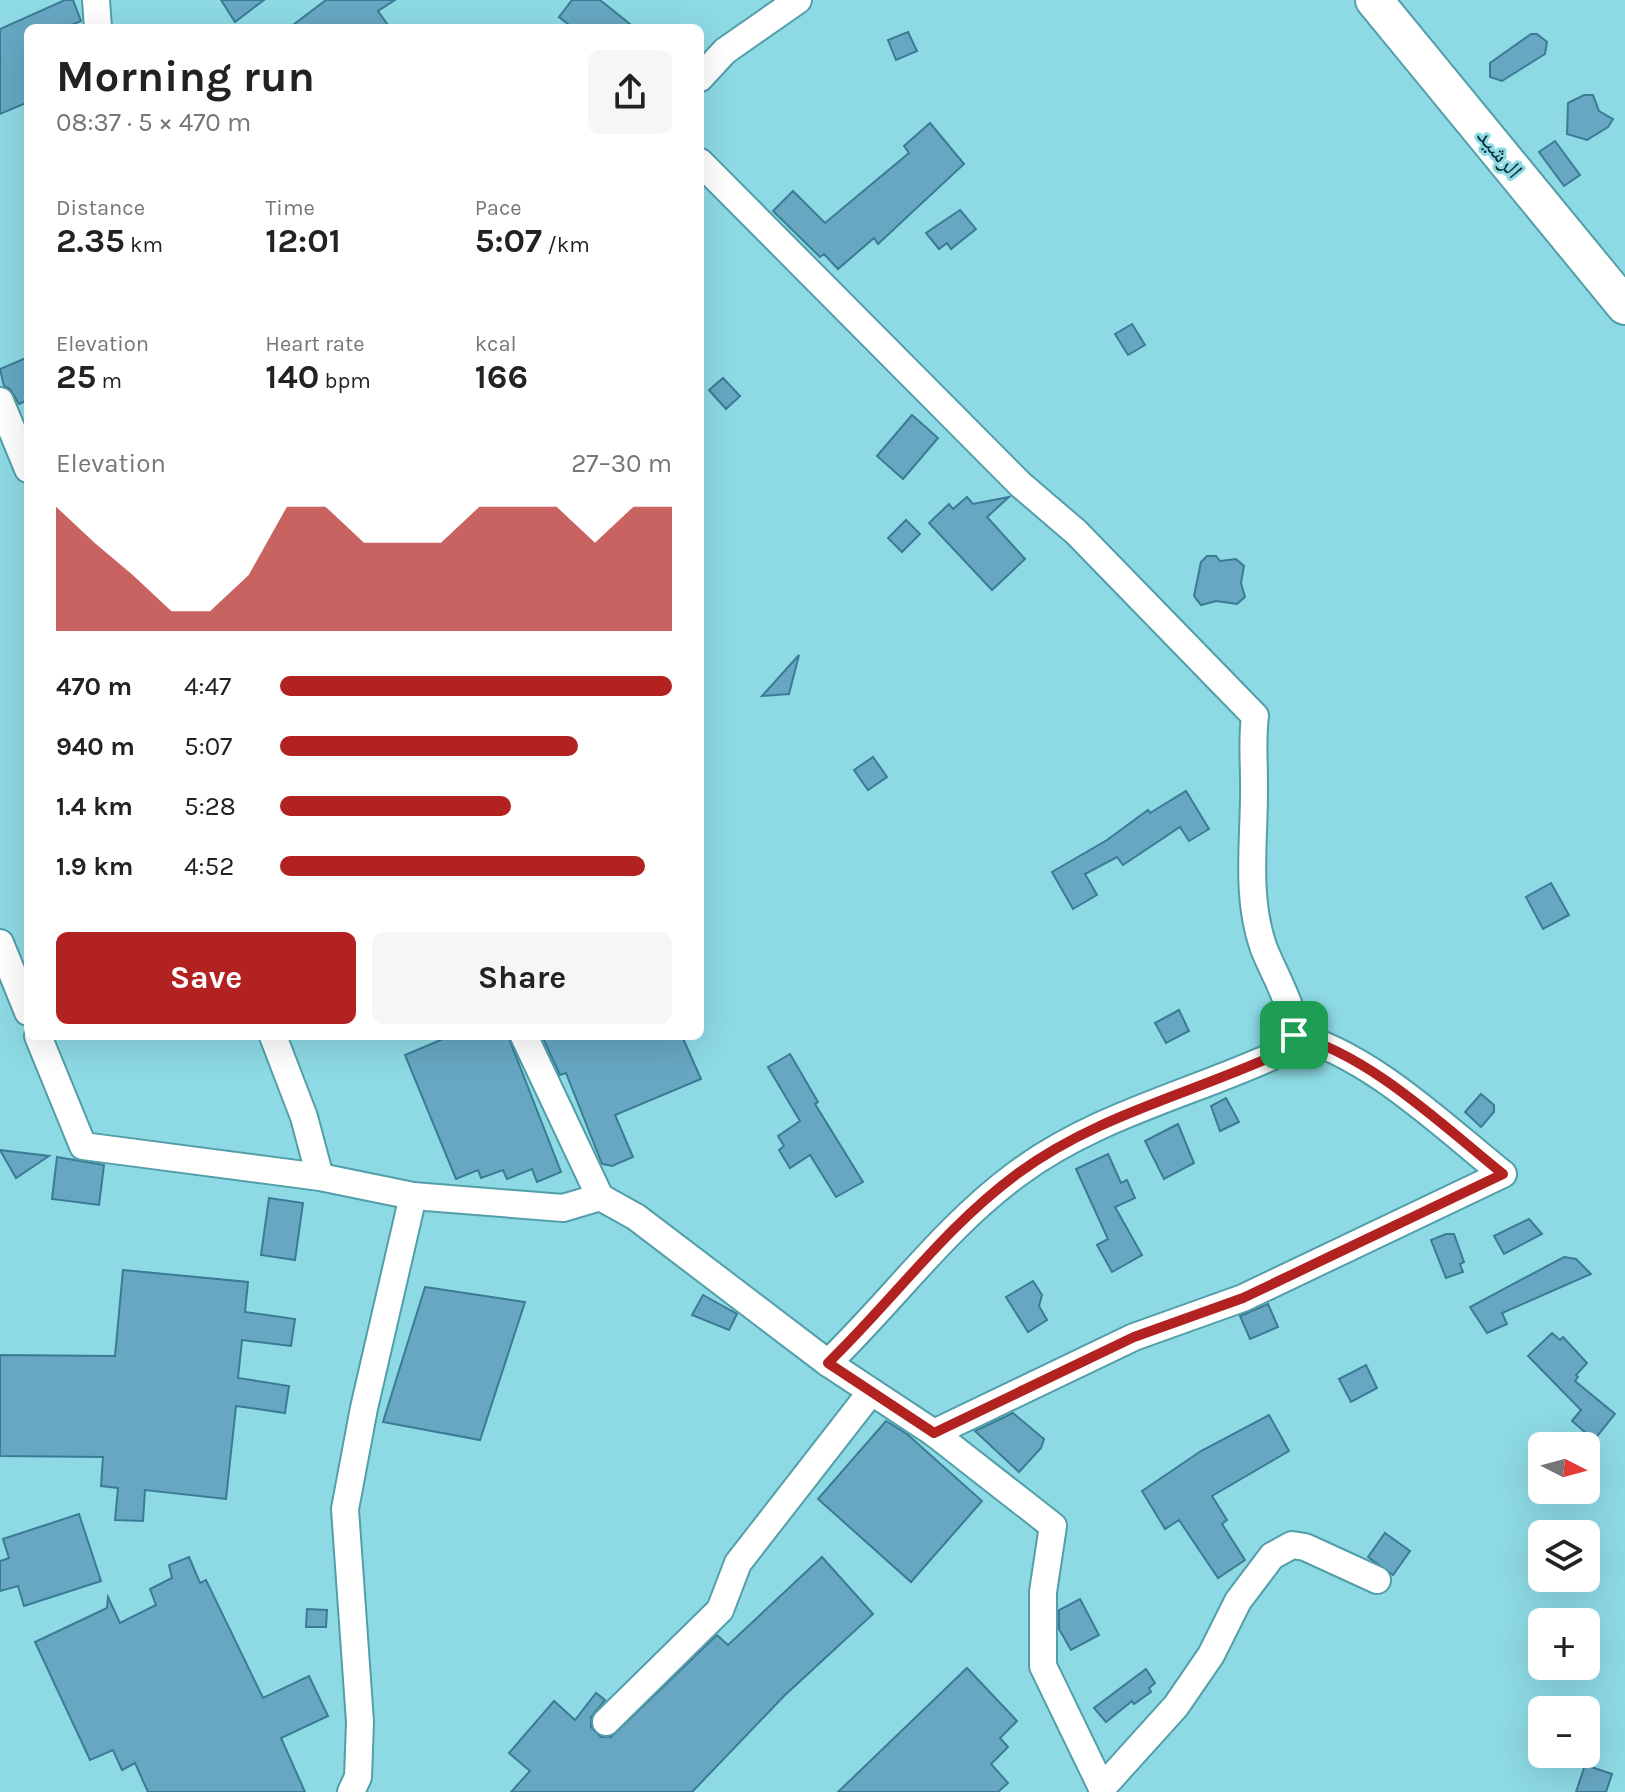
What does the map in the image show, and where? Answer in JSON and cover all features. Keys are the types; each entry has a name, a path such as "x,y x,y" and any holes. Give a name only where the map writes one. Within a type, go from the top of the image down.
{"main road":[{"name":"الرشيد","path":"1374,0 1625,306"}],"street":[{"path":"96,0 98,24"},
{"path":"704,74 725,51 798,0"},
{"path":"704,166 1021,485 1076,532 1255,716 1251,741 1255,908 1263,945 1295,1022 1294,1035 1282,1052 1111,1121 1017,1174 927,1255 828,1363"},
{"path":"0,401 24,459"},
{"path":"0,943 24,1002"},
{"path":"934,1433 1134,1337 1243,1298 1503,1174 1411,1100 1326,1043 1294,1035"},
{"path":"40,1040 83,1146 320,1177 413,1196 563,1208 600,1197"},
{"path":"275,1040 304,1117 320,1177"},
{"path":"526,1040 600,1197 636,1217 828,1363 934,1433 1053,1526 1043,1592 1043,1666 1102,1790 1176,1706 1211,1655 1238,1601 1272,1556 1292,1545 1305,1547 1377,1580"},
{"path":"351,1792 358,1777 360,1722 345,1509 364,1408 413,1196"},
{"path":"606,1722 720,1610 738,1563 871,1392"}],"building":[{"path":"65,0 73,0 81,21 74,24 24,24 24,104 0,114 0,29"},
{"path":"221,0 264,0 235,22"},
{"path":"326,0 395,0 378,11 387,24 294,24"},
{"path":"572,0 600,0 630,24 568,24 559,17"},
{"path":"908,32 917,51 896,60 888,40"},
{"path":"1531,34 1537,34 1547,42 1545,54 1502,81 1490,77 1490,63"},
{"path":"1584,95 1593,95 1599,111 1613,119 1608,127 1587,140 1567,134 1568,103"},
{"path":"930,123 964,164 878,244 874,238 838,269 824,254 820,257 773,211 793,191 825,223 909,153 904,146"},
{"path":"1555,141 1580,175 1564,186 1539,152"},
{"path":"960,210 976,229 951,249 947,243 939,249 926,233"},
{"path":"1132,324 1145,345 1128,355 1115,334"},
{"path":"24,359 24,402 19,404 10,389 4,386 0,369"},
{"path":"723,378 740,396 726,409 709,390"},
{"path":"912,415 938,438 903,479 877,456"},
{"path":"967,497 973,504 1009,497 987,517 1025,559 992,590 929,523 949,504 953,509"},
{"path":"906,520 920,534 902,552 888,538"},
{"path":"1207,556 1216,556 1220,561 1236,559 1244,566 1241,583 1245,597 1237,604 1216,601 1201,605 1194,596 1201,562"},
{"path":"799,655 789,694 762,696"},
{"path":"873,757 887,777 868,790 854,770"},
{"path":"1186,791 1209,829 1189,841 1180,827 1123,865 1117,857 1085,874 1097,895 1073,909 1052,872 1107,840 1148,810 1150,813"},
{"path":"1551,883 1569,915 1543,929 1526,897"},
{"path":"1179,1010 1189,1031 1166,1043 1155,1023"},
{"path":"441,1040 510,1040 561,1172 537,1182 532,1169 507,1179 503,1170 481,1178 478,1170 456,1179 405,1055"},
{"path":"544,1040 684,1040 701,1079 615,1115 633,1157 612,1166 602,1164 566,1073 560,1075"},
{"path":"790,1054 818,1102 815,1104 863,1182 836,1197 810,1155 790,1168 779,1150 784,1146 778,1136 800,1121 768,1067"},
{"path":"1481,1094 1494,1105 1494,1112 1481,1127 1465,1112"},
{"path":"1226,1098 1239,1122 1220,1131 1211,1106"},
{"path":"1178,1124 1194,1163 1164,1179 1145,1141"},
{"path":"0,1150 49,1156 16,1178"},
{"path":"1108,1154 1121,1183 1127,1180 1135,1198 1115,1207 1142,1255 1112,1272 1097,1245 1108,1239 1076,1169"},
{"path":"57,1157 104,1165 99,1205 52,1199"},
{"path":"269,1198 303,1203 295,1260 261,1255"},
{"path":"1529,1219 1542,1234 1504,1254 1494,1236"},
{"path":"1454,1234 1464,1262 1460,1264 1463,1272 1446,1278 1431,1240"},
{"path":"1564,1257 1576,1259 1591,1274 1502,1313 1507,1324 1487,1333 1470,1307"},
{"path":"123,1270 248,1282 245,1312 295,1319 291,1346 242,1340 238,1378 289,1386 285,1413 236,1406 226,1499 145,1490 143,1521 115,1520 118,1488 101,1486 103,1457 0,1456 0,1355 115,1356"},
{"path":"1033,1281 1042,1295 1039,1306 1047,1320 1028,1332 1006,1297"},
{"path":"425,1287 525,1302 480,1440 383,1422"},
{"path":"703,1295 737,1314 729,1330 692,1315"},
{"path":"1268,1304 1278,1327 1250,1339 1240,1316"},
{"path":"1552,1333 1560,1340 1563,1337 1587,1363 1576,1375 1575,1381 1615,1414 1600,1433 1585,1432 1572,1421 1581,1410 1528,1356"},
{"path":"1366,1365 1377,1388 1351,1402 1339,1379"},
{"path":"1013,1413 1044,1439 1041,1448 1019,1472 975,1431"},
{"path":"1269,1415 1289,1451 1212,1496 1227,1520 1222,1524 1245,1560 1218,1578 1179,1520 1165,1529 1142,1491 1201,1451"},
{"path":"886,1421 907,1434 982,1501 911,1582 818,1499"},
{"path":"79,1514 101,1581 24,1606 18,1586 0,1591 0,1561 9,1558 3,1539"},
{"path":"1385,1533 1410,1551 1393,1575 1368,1557"},
{"path":"189,1557 200,1583 206,1580 263,1698 309,1676 328,1716 281,1738 305,1792 148,1792 135,1763 122,1770 113,1750 90,1760 35,1642 107,1608 108,1597 120,1623 156,1605 150,1589 172,1578 169,1565"},
{"path":"822,1557 873,1614 784,1696 692,1792 511,1792 530,1771 509,1753 554,1701 575,1720 596,1693 605,1700 591,1717 591,1727 601,1737 611,1737 717,1635 728,1645"},
{"path":"1080,1599 1099,1635 1071,1650 1059,1629 1059,1610"},
{"path":"307,1609 327,1610 326,1627 306,1627"},
{"path":"967,1668 1017,1721 1000,1738 1008,1747 991,1764 1008,1783 998,1792 838,1792"},
{"path":"1146,1669 1155,1683 1149,1688 1151,1692 1134,1704 1132,1701 1106,1722 1094,1708"},
{"path":"1584,1768 1612,1774 1606,1792 1576,1792"}],"route":[{"path":"1294,1035 1326,1043 1411,1100 1503,1174 1243,1298 1134,1337 934,1433 828,1363 863,1330 927,1255 1017,1174 1111,1121 1282,1052 1294,1035"}]}
